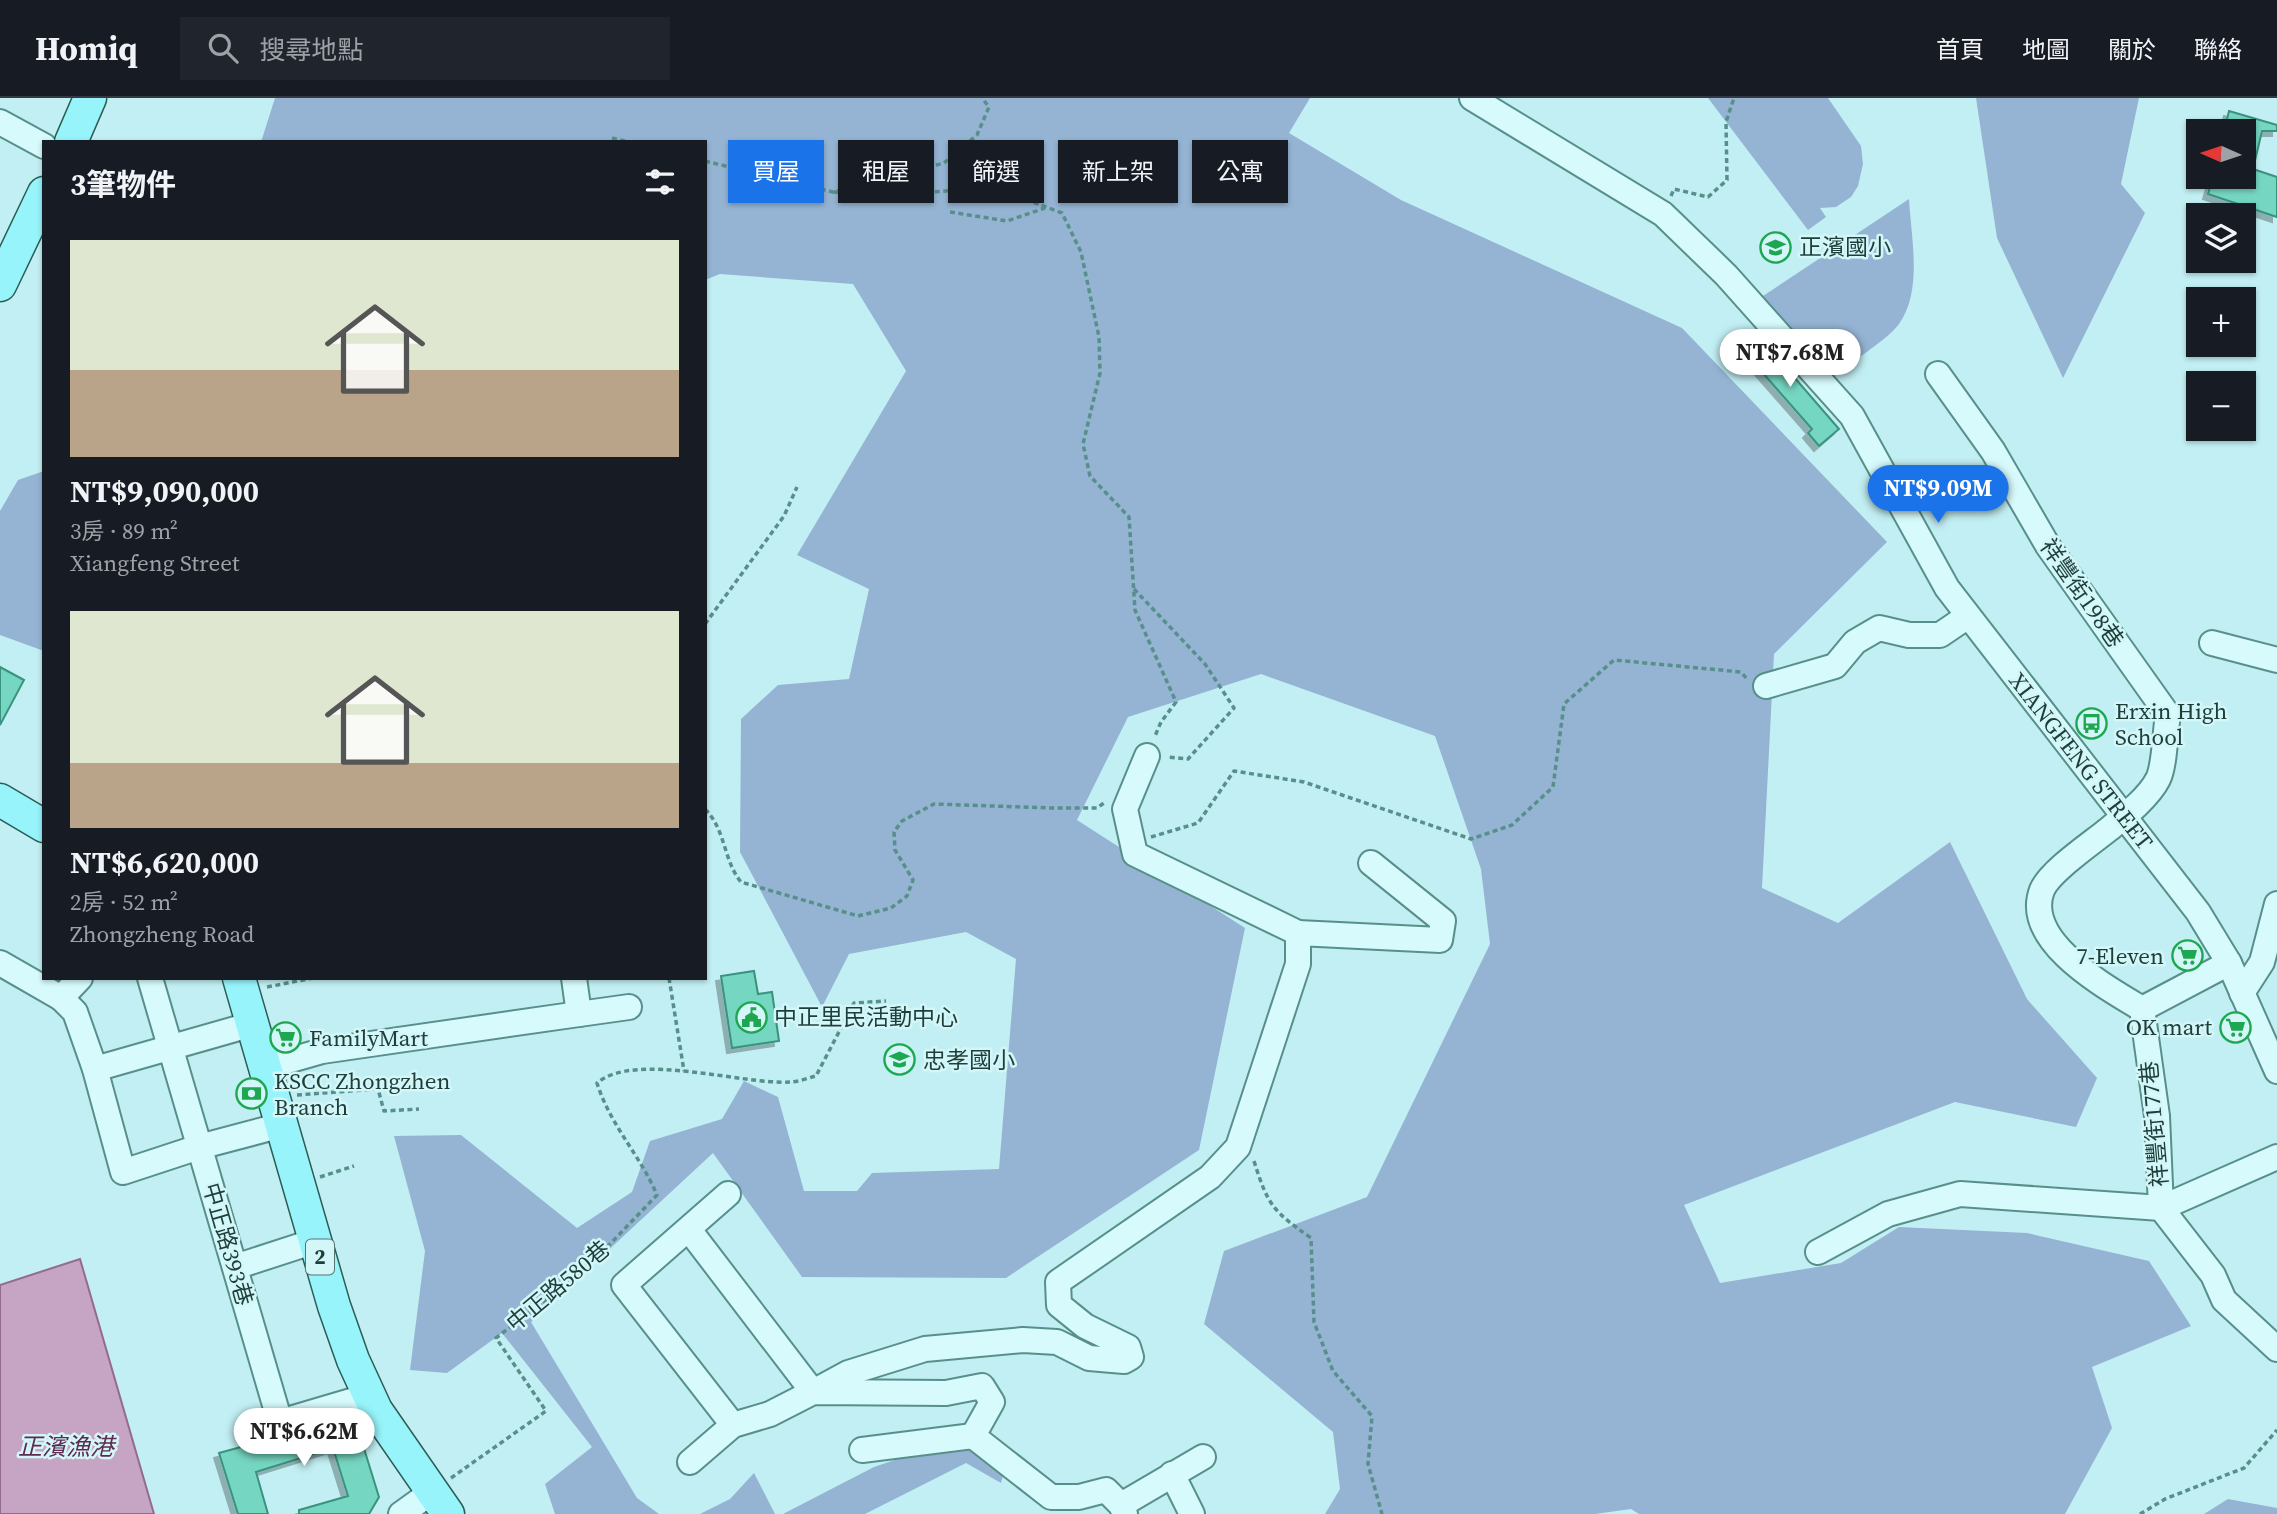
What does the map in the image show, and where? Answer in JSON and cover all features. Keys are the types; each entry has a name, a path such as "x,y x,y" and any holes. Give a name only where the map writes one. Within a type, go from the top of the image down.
{"main road":[{"path":"72,140 90,98"},
{"path":"0,285 42,196"},
{"path":"0,800 42,824"},
{"name":"2","path":"242,985 344,1338 368,1396 441,1502"}],"street":[{"name":"XIANGFENG STREET","path":"1472,98 1663,214 1726,275 1852,416 1947,588 2198,912 2229,963 2277,1071"},
{"path":"0,122 42,145"},
{"name":"祥豐街198巷","path":"1938,373 1993,451 2048,546 2168,715 2158,778 2125,816"},
{"path":"1766,686 1835,666 1855,642 1879,628 1909,635 1940,635 1968,616"},
{"path":"2211,643 2277,660"},
{"path":"1147,756 1125,809 1135,854 1298,933 1440,940 1443,921 1371,863"},
{"path":"2125,816 2057,873 2042,890 2039,914 2057,946 2080,970 2142,1009 2229,963"},
{"path":"2242,993 2262,961 2277,904"},
{"path":"690,1462 733,1424 769,1414 848,1373 925,1349 1023,1340 1057,1342 1089,1357 1124,1361 1131,1357 1128,1348 1085,1326 1059,1305 1058,1282 1210,1177 1238,1147 1298,964 1298,933"},
{"path":"0,963 61,998 75,1012 95,1069 123,1172 199,1147 278,1111"},
{"path":"61,998 78,980"},
{"name":"中正路393巷","path":"151,980 281,1422 368,1396"},
{"path":"574,980 579,1014"},
{"path":"266,1068 322,1051 629,1007"},
{"name":"祥豐街177巷","path":"2142,1009 2157,1116 2161,1208 2213,1275 2224,1300 2277,1349"},
{"path":"95,1069 253,1024"},
{"path":"1818,1252 1888,1214 1960,1194 2161,1208 2277,1157"},
{"name":"中正路580巷","path":"728,1194 690,1231 624,1285 733,1424"},
{"path":"690,1231 813,1392"},
{"path":"235,1267 316,1241"},
{"path":"813,1392 946,1393 982,1387 992,1402 973,1436"},
{"path":"862,1450 973,1436 1027,1481 1051,1497 1079,1497 1106,1490 1123,1509 1172,1474 1203,1457"},
{"path":"1172,1474 1192,1514"},
{"path":"401,1514 441,1502"}],"path":[{"path":"833,192 944,163 977,135 989,107 982,98"},
{"path":"1663,214 1674,189 1708,197 1727,180 1726,122 1734,98"},
{"path":"612,138 620,140"},
{"path":"707,161 833,192 897,195 993,187 1062,213 1081,252 1099,337 1100,373 1083,444 1090,476 1129,517 1135,610 1176,702 1161,722 1147,756 1188,759 1234,708 1205,664 1134,589"},
{"path":"950,212 1007,221 1047,208"},
{"path":"707,621 785,516 797,487"},
{"path":"1133,843 1198,823 1234,771 1304,782 1471,839 1512,825 1553,787 1564,704 1614,660 1741,672 1750,682 1766,686"},
{"path":"707,811 718,821 731,870 741,882 774,894 813,900 858,916 891,908 907,895 913,880 895,850 894,832 902,821 934,804 1097,808 1136,784"},
{"path":"242,985 293,980"},
{"path":"669,980 684,1071"},
{"name":"中正路580巷","path":"441,1502 546,1411 496,1338 588,1267 657,1195 645,1167 614,1124 597,1083 609,1073 684,1071 790,1083 816,1076 854,1003 886,1001"},
{"path":"278,1111 378,1088 384,1111 419,1109"},
{"path":"1252,1155 1267,1200 1280,1216 1311,1238 1314,1322 1333,1371 1372,1416 1368,1464 1382,1514"},
{"path":"299,1184 354,1166"},
{"path":"2140,1514 2165,1499 2244,1468 2277,1430"}],"shaded area":[{"path":"275,98 1310,98 1289,133 1401,200 1682,328 1887,542 1774,654 1762,888 1838,923 1950,842 2027,999 2097,1078 2076,1127 1955,1102 1684,1205 1720,1283 1841,1263 1899,1227 2027,1233 2149,1261 2191,1326 2092,1367 2112,1428 2065,1514 1639,1514 1631,1509 1595,1514 1325,1514 1340,1489 1333,1432 1204,1324 1224,1251 1367,1197 1490,944 1481,869 1435,736 1261,674 1128,717 1077,820 1245,928 1199,1150 1006,1278 802,1277 713,1153 531,1322 637,1498 659,1514 555,1514 545,1484 592,1447 502,1333 447,1373 410,1370 425,1251 394,1136 461,1135 577,1228 632,1192 650,1141 722,1119 744,1081 778,1097 804,1191 857,1191 872,1173 999,1169 1016,959 966,932 849,954 822,1007 740,852 741,719 778,685 849,679 869,589 797,555 906,371 853,284 720,274 707,279 707,140 262,140"},
{"path":"1708,98 1828,98 1861,146 1863,164 1858,186 1851,197 1836,207 1820,208 1826,217 1808,230"},
{"path":"1976,98 2139,98 2121,184 2145,213 2063,378 1997,238"},
{"path":"1909,199 1913,280 1911,296 1899,324 1839,373 1816,363 1763,296"},
{"path":"42,472 42,650 0,635 0,511 18,480"},
{"path":"921,1451 975,1451 1006,1464 1001,1483 966,1463 865,1514 783,1514 874,1467"},
{"path":"754,1473 775,1514 700,1514 730,1499"},
{"path":"2228,1499 2277,1508 2277,1514 2204,1514"}],"water":[{"name":"正濱漁港","path":"80,1259 154,1514 0,1514 0,1285"}],"building":[{"path":"2229,111 2277,125 2277,131 2262,131 2256,156 2256,119 2227,119"},
{"path":"2256,170 2277,177 2277,217 2256,210 2256,203 2235,203 2208,194 2209,189 2256,189"},
{"path":"1756,333 1839,429 1819,446 1808,433 1812,429 1740,347"},
{"path":"0,667 24,680 0,725"},
{"name":"中正里民活動中心","path":"754,971 758,994 772,992 779,1041 732,1048 721,976"},
{"path":"354,1416 379,1497 369,1514 299,1514 299,1510 348,1496 333,1448 256,1472 268,1514 238,1514 219,1453"}],"place":[{"name":"正濱國小","path":"1776,247"},
{"name":"Erxin High School","path":"2092,724"},
{"name":"7-Eleven","path":"2187,956"},
{"name":"中正里民活動中心","path":"751,1017"},
{"name":"OK mart","path":"2235,1027"},
{"name":"FamilyMart","path":"286,1038"},
{"name":"忠孝國小","path":"900,1060"},
{"name":"KSCC Zhongzhen Branch","path":"251,1094"}]}
